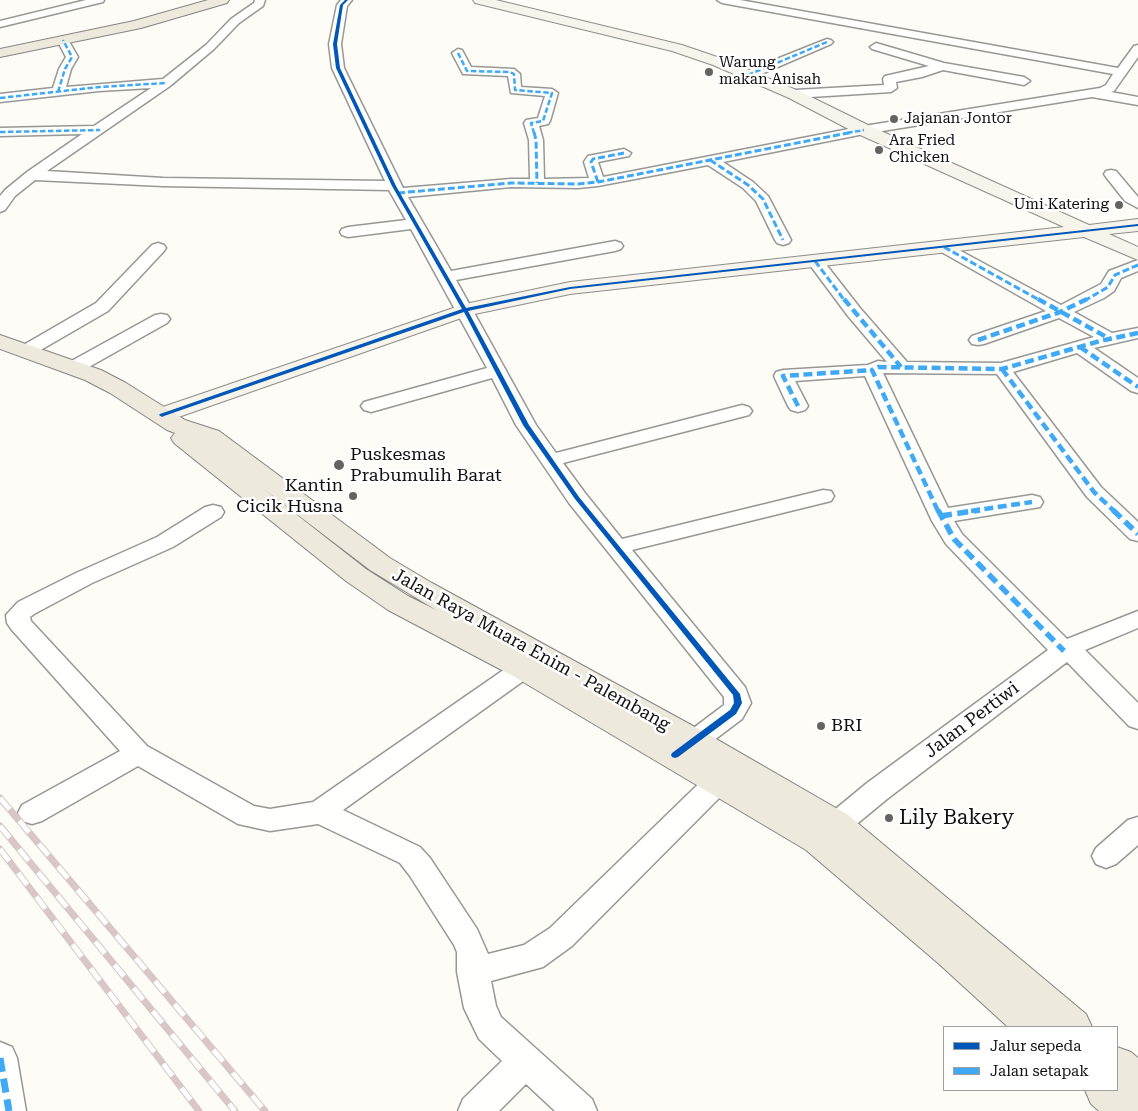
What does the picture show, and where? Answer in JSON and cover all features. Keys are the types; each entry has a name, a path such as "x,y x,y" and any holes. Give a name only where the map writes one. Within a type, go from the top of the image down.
{"main road":[{"path":"0,53 136,25 222,0"},
{"name":"Jalan Raya Muara Enim - Palembang","path":"0,342 73,368 110,384 169,420 192,446 356,575 398,603 530,660 827,833 1071,1026"},
{"name":"Jalan Raya Muara Enim - Palembang","path":"827,833 951,952 1035,1026"},
{"path":"1118,1067 1138,1084"},
{"path":"1107,1091 1130,1111"}],"street":[{"path":"0,24 99,0"},
{"path":"0,207 10,192 32,175 166,83 210,47 235,20 259,4 260,0"},
{"path":"347,0 342,5 334,44 338,68 396,190 465,310 526,425 578,498 736,694 738,703 733,712 684,748"},
{"path":"480,0 677,48 748,75 795,94 864,130 1138,254"},
{"path":"722,0 1120,72"},
{"path":"792,13 807,4"},
{"path":"58,92 65,69 72,57 63,40"},
{"path":"748,75 827,42"},
{"path":"876,47 942,66 1024,81"},
{"path":"32,175 163,182 396,190 511,183 578,184 598,182 864,130 1093,93 1110,88 1138,49"},
{"path":"458,54 467,71 510,72 514,74 515,90 552,93 547,114 543,121 531,123 536,140 538,183"},
{"path":"795,94 891,88 889,78 918,74 942,66"},
{"path":"0,98 166,83"},
{"path":"1093,93 1138,101"},
{"path":"0,132 100,130"},
{"path":"598,182 592,162 593,159 624,153"},
{"path":"710,160 763,200 784,240"},
{"path":"1111,174 1130,198 1138,203"},
{"path":"348,232 415,224"},
{"path":"169,420 465,310 570,288 1138,225"},
{"path":"445,277 615,246"},
{"path":"944,247 1110,339"},
{"path":"26,351 102,307 158,248"},
{"path":"815,261 854,312 901,367"},
{"path":"978,340 1060,312 1098,294 1108,287 1115,275 1138,265"},
{"path":"73,368 162,319"},
{"path":"798,406 783,376 872,370 878,367 1002,369 1138,333"},
{"path":"1080,347 1138,387"},
{"path":"1002,369 1094,492 1138,534"},
{"path":"872,370 941,516 954,539 1138,719"},
{"path":"371,406 497,372"},
{"path":"551,460 742,410"},
{"path":"617,547 823,496"},
{"path":"941,516 1032,502"},
{"path":"213,512 165,542 84,578 26,608 18,615 19,623 138,753 248,816 270,820 320,812 530,660"},
{"name":"Jalan Pertiwi","path":"827,833 877,791 1066,649 1138,620"},
{"path":"32,813 138,753"},
{"path":"473,972 532,957 561,937 726,773"},
{"path":"320,812 410,855 420,867 466,938 472,952 473,972 480,1008 490,1028 580,1111"},
{"path":"1106,856 1138,828"},
{"path":"0,1058 10,1111"},
{"path":"476,1111 526,1061"}],"railway":[{"path":"0,798 265,1111"},
{"path":"0,826 235,1111"},
{"path":"0,849 199,1111"}],"marked path":[{"path":"58,92 65,69 72,57 63,40"},
{"path":"748,75 827,42"},
{"path":"458,53 467,71 510,72 514,74 515,90 552,93 543,121 531,123 536,140 537,183"},
{"path":"0,98 99,87 166,83"},
{"path":"0,132 100,130"},
{"path":"398,193 511,183 578,184 598,182 864,130"},
{"path":"598,182 591,162 593,159 624,153"},
{"path":"710,160 748,185 763,199 783,240"},
{"path":"944,247 1110,339"},
{"path":"815,261 854,312 901,367"},
{"path":"978,340 1060,312 1098,294 1108,287 1115,275 1138,265"},
{"path":"1064,651 954,539 943,521 872,370 878,367 1002,369 1100,341 1138,333"},
{"path":"1080,347 1138,387"},
{"path":"1002,369 1094,492 1138,534"},
{"path":"798,406 783,376 872,370"},
{"path":"941,516 1032,502"},
{"path":"0,1058 9,1111"}],"cycle path":[{"path":"347,0 342,5 335,44 338,68 394,186 465,310 526,425 577,498 736,694 738,703 733,712 675,755"},
{"path":"162,415 465,310 570,288 1138,225"}],"place":[{"name":"Warung makan Anisah","path":"709,72"},
{"name":"Jajanan Jontor","path":"894,119"},
{"name":"Ara Fried Chicken","path":"879,150"},
{"name":"Umi Katering","path":"1119,205"},
{"name":"Puskesmas Prabumulih Barat","path":"339,465"},
{"name":"Kantin Cicik Husna","path":"353,496"},
{"name":"BRI","path":"821,726"},
{"name":"Lily Bakery","path":"889,818"}]}
